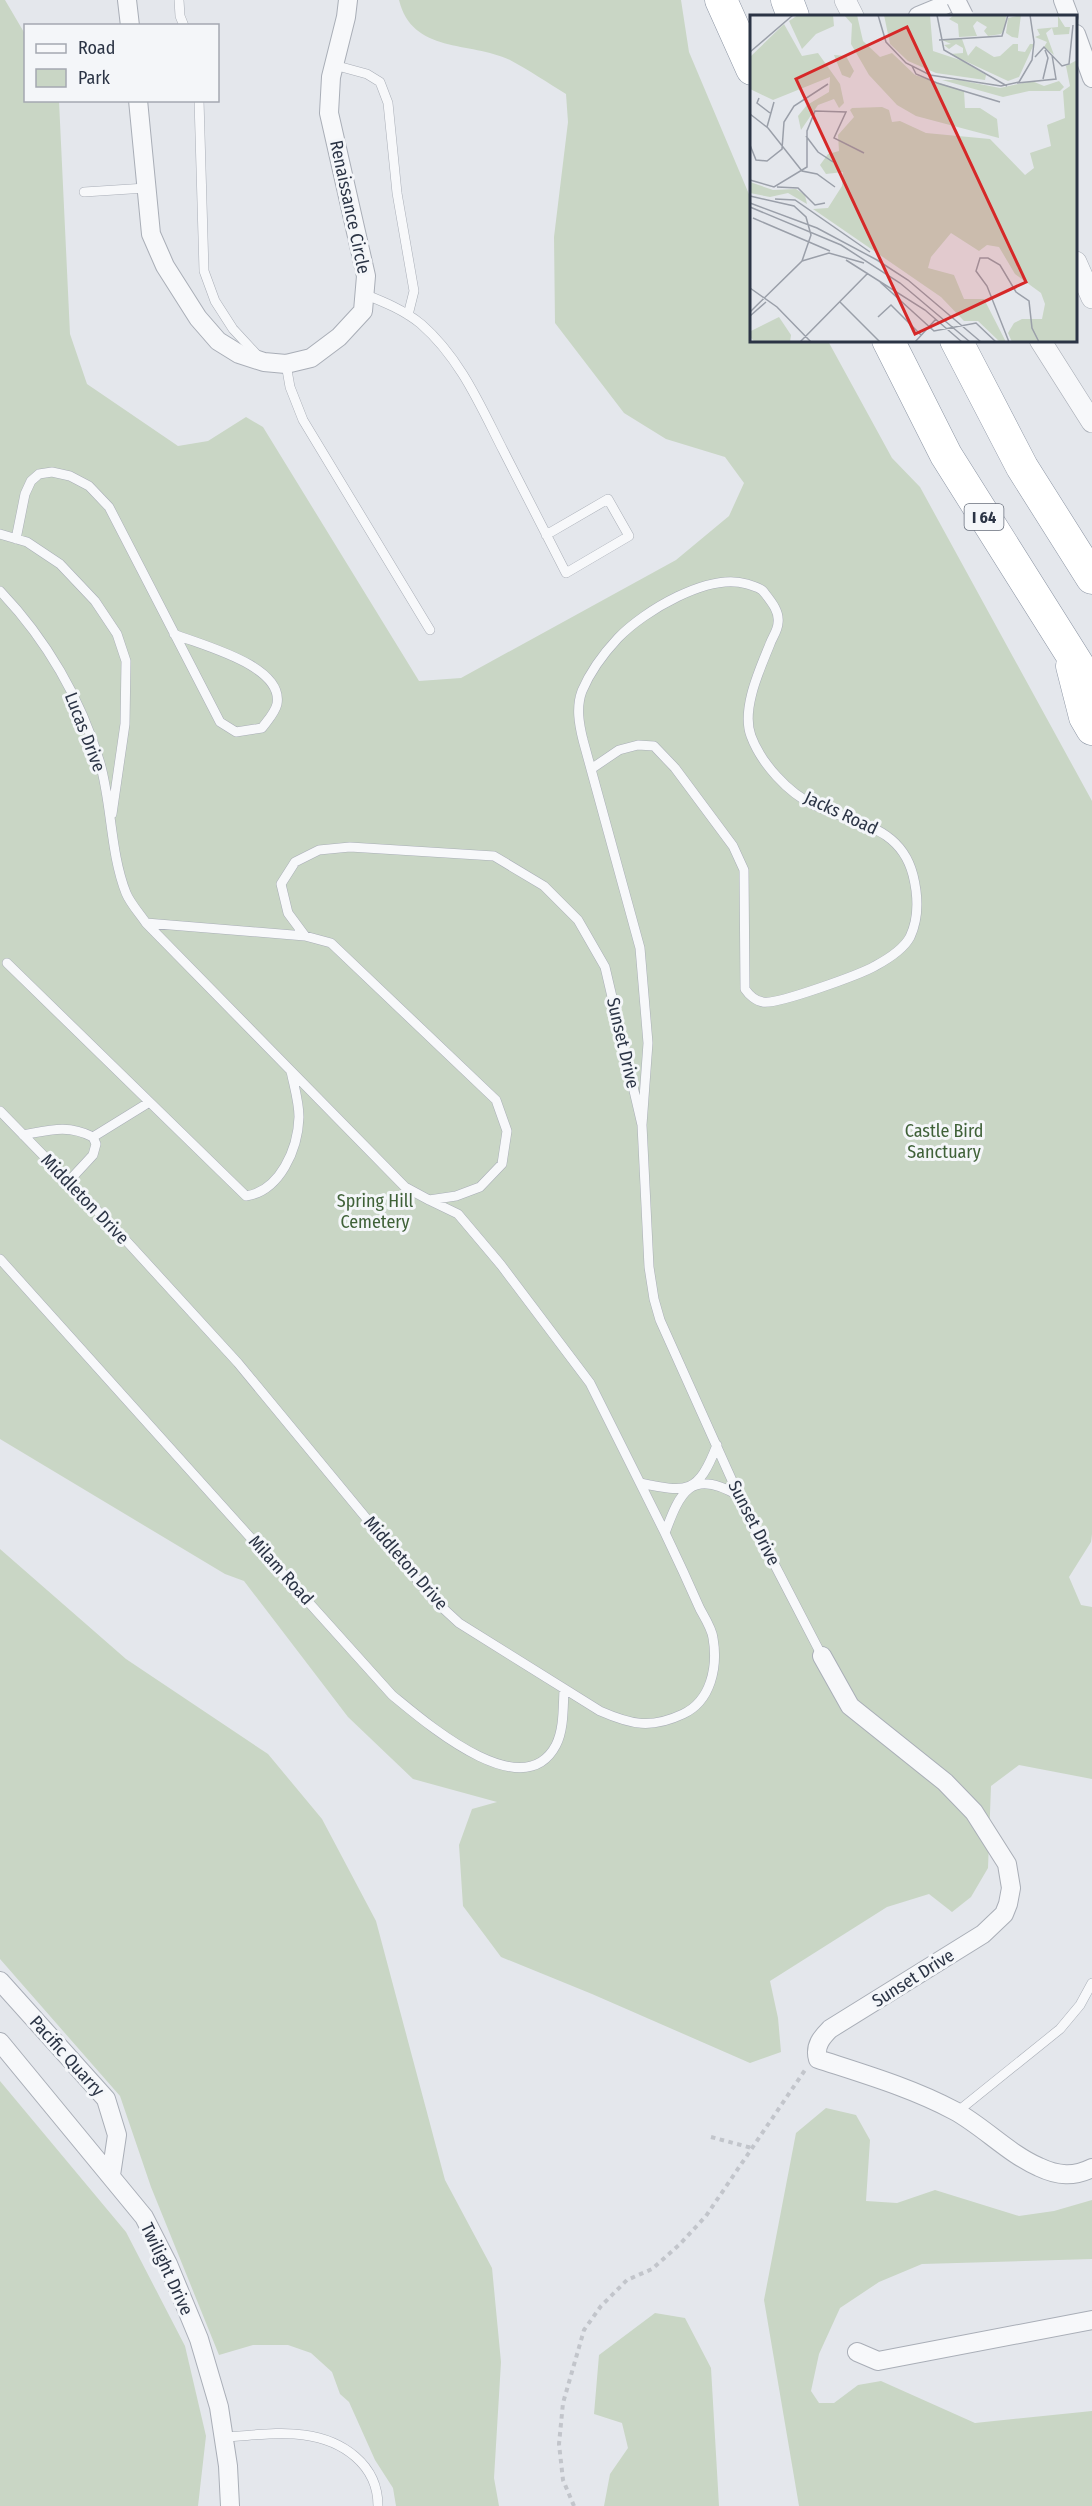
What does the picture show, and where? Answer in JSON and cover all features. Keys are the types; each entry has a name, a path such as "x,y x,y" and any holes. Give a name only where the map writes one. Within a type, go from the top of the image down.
{"highway":[{"path":"721,0 750,65"},
{"path":"787,0 793,15"},
{"name":"I 64","path":"889,342 946,455 1092,687"},
{"path":"957,342 1022,467 1092,578"},
{"path":"1022,467 1092,563"},
{"path":"1068,651 1085,717 1092,729"}],"street":[{"path":"127,0 130,24"},
{"name":"Renaissance Circle","path":"138,102 151,234 165,266 198,318 218,341 239,354 264,362 286,364 311,358 339,338 363,310 366,276 329,112 334,65 348,0"},
{"path":"845,0 852,15"},
{"path":"920,15 956,0 964,15"},
{"path":"1063,0 1069,15"},
{"path":"1077,36 1092,78"},
{"path":"1077,264 1092,298"},
{"path":"1041,342 1092,422"},
{"name":"Sunset Drive","path":"818,2059 816,2052 821,2038 830,2029 983,1934 1004,1914 1011,1888 1006,1864 974,1812 945,1782 850,1706 822,1656"},
{"name":"Pacific Quarry","path":"0,1981 106,2099 117,2134 111,2175"},
{"name":"Twilight Drive","path":"0,2042 144,2217 168,2264 199,2339 219,2407 230,2506"},
{"path":"818,2059 886,2082 957,2112 1038,2167 1062,2175 1078,2175 1092,2168"},
{"path":"857,2352 878,2361 1092,2320"}],"lane":[{"path":"179,0 183,24"},
{"path":"334,65 366,74 380,82 388,103 397,193 414,291 408,315"},
{"path":"200,102 204,271 214,301 233,330 264,362"},
{"path":"84,192 146,188"},
{"path":"364,294 408,315 436,339 465,376 546,535 566,573 629,536 608,499 546,535"},
{"path":"286,364 290,387 303,420 430,630"},
{"path":"16,539 25,494 31,481 39,474 52,472 70,476 89,486 109,507 174,634 220,722 236,732 262,728 277,704 276,692 270,680 238,658 174,634"},
{"path":"0,534 27,542 60,564 95,601 117,634 126,661 124,724 111,822"},
{"name":"Jacks Road","path":"591,769 620,750 638,745 654,746 675,768 733,846 744,870 745,989 750,996 764,1003 783,999 874,967 901,950 910,936 918,906 912,874 901,848 883,832 813,805 786,786 759,752 750,733 752,687 778,623 775,607 760,588 735,580 698,588 656,608 618,638 594,667 581,692 578,718 591,769 640,948 648,1043 642,1125"},
{"name":"Lucas Drive","path":"0,591 27,619 61,671 83,719 100,764 127,894 146,923 405,1187 429,1200"},
{"name":"Sunset Drive","path":"305,936 288,913 281,884 295,862 319,850 350,846 494,856 544,886 578,920 605,967 642,1125 649,1268 660,1320 739,1496 822,1656"},
{"path":"146,923 305,936 331,943 495,1100 507,1131 502,1164 480,1187 456,1196 429,1200"},
{"path":"7,963 148,1103 246,1196 257,1195 271,1186 289,1160 296,1142 299,1116 291,1071"},
{"path":"93,1137 148,1103"},
{"name":"Middleton Drive","path":"0,1111 238,1363 433,1599 459,1623 564,1690 622,1721 646,1725 664,1723 692,1710 708,1691 715,1665 713,1636 665,1533 590,1383 501,1265 458,1214 429,1200"},
{"path":"23,1135 55,1129 77,1129 93,1137 96,1144 93,1155 68,1182"},
{"name":"Milam Road","path":"0,1259 392,1695 440,1733 501,1766 527,1769 546,1760 557,1744 562,1725 564,1690"},
{"path":"665,1533 676,1504 684,1491 694,1485 709,1466 717,1445"},
{"path":"639,1483 676,1491 694,1485 725,1487 739,1496"},
{"path":"957,2112 1060,2029 1080,2005 1092,1983"},
{"path":"224,2437 302,2435 324,2439 359,2459 372,2475 378,2506"}],"path":[{"path":"574,2506 563,2480 558,2444 563,2403 584,2330 601,2306 627,2280 652,2269 706,2216 803,2072 818,2059"},
{"path":"711,2137 752,2148"}],"green space":[{"name":"Spring Hill Cemetery","path":"0,0 5,0 24,32 24,102 59,102 70,334 87,384 178,446 208,441 246,417 263,427 419,681 461,678 676,560 729,516 744,483 725,457 666,439 624,413 555,323 554,237 568,122 566,94 510,60 429,38 416,29 406,17 399,0 681,0 689,52 750,197 750,342 829,342 892,458 920,487 1092,801 1092,1534 1091,1542 1069,1577 1081,1605 1092,1607 1092,1779 1019,1765 991,1786 988,1868 971,1897 952,1912 929,1894 887,1907 770,1981 778,2018 781,2052 750,2063 501,1957 463,1906 459,1845 472,1809 497,1802 413,1779 348,1717 244,1581 225,1574 0,1439"},
{"path":"0,1549 126,1659 268,1754 322,1819 376,1921 445,2180 492,2268 501,2362 494,2478 499,2506 396,2506 393,2488 375,2460 349,2402 340,2394 332,2372 311,2353 288,2345 253,2345 219,2355 151,2187 120,2096 0,1959"},
{"path":"0,2081 126,2232 185,2346 206,2436 198,2506 0,2506"},
{"path":"826,2108 856,2115 870,2140 866,2201 897,2203 935,2190 1019,2216 1054,2211 1092,2200 1092,2259 922,2264 879,2282 840,2308 819,2354 811,2391 819,2403 834,2403 858,2385 881,2381 975,2423 1092,2411 1092,2506 799,2506 764,2300 796,2133"},
{"path":"655,2313 685,2318 711,2368 719,2506 604,2506 610,2474 628,2448 622,2423 594,2414 599,2355"}],"park label":[{"name":"Castle Bird Sanctuary","path":"944,1141"}]}
